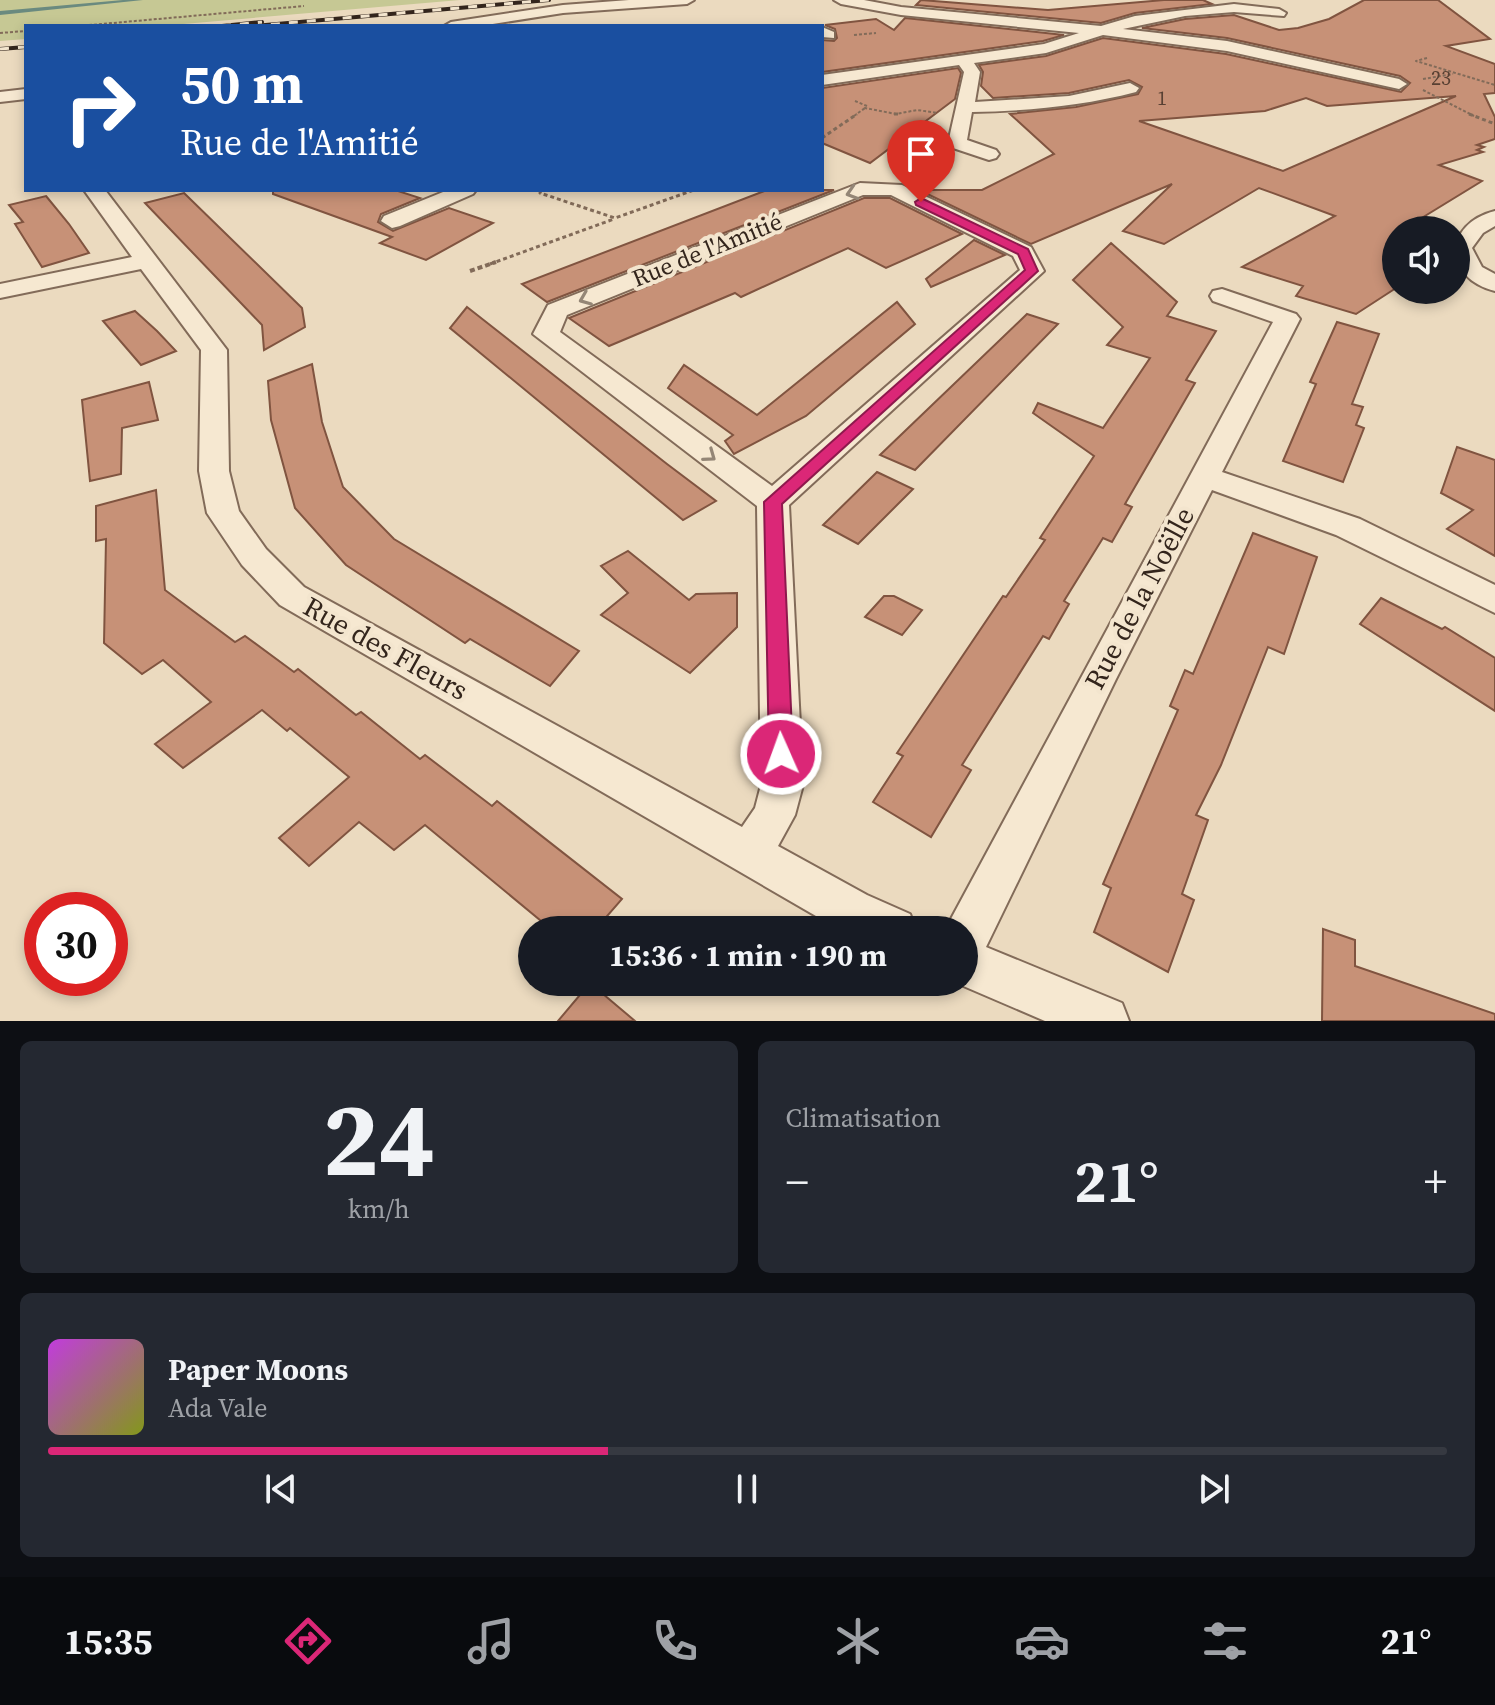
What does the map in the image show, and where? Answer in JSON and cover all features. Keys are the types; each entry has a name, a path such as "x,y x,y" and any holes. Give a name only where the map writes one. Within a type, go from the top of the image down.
{"street":[{"path":"464,24 563,9 687,0"},
{"path":"841,0 901,11 1227,46 1399,84"},
{"path":"824,80 1046,48 1082,39 1099,30 1185,12 1234,8 1279,13"},
{"path":"962,59 972,72 957,143 989,154"},
{"path":"964,111 1088,101 1130,88"},
{"path":"0,97 24,94"},
{"name":"Rue de l'Amitié","path":"860,189 895,189 1023,252 1032,271 773,502 546,334 557,310 860,189"},
{"name":"Rue des Fleurs","path":"95,192 214,350 214,471 223,513 254,557 292,596 862,916"},
{"path":"392,221 461,192"},
{"path":"1495,217 1475,228 1461,248 1473,271 1495,284"},
{"path":"0,291 146,261"},
{"name":"Rue de la Noëlle","path":"977,916 1287,319 1222,296"},
{"path":"1203,476 1348,527 1495,600"},
{"path":"750,853 774,815 782,785 773,502"},
{"path":"978,968 1104,1021"}],"path":[{"path":"102,24 304,6"},
{"path":"0,33 24,31"},
{"path":"1427,58 1416,61 1495,85"},
{"path":"1399,84 1426,90 1450,106 1495,124"},
{"path":"844,96 867,106 865,108"},
{"path":"824,137 865,108 896,114 917,110 964,111"},
{"path":"540,192 615,218"},
{"path":"470,271 688,192"}],"green space":[{"path":"0,0 460,0 183,24 24,24 24,39 0,41"}],"building":[{"path":"921,0 1048,10 1164,0 1203,0 1212,4 1135,13 1101,23 916,5"},
{"path":"1364,0 1438,0 1490,39 1446,46 1495,64 1495,93 1484,94 1495,117 1495,139 1477,145 1484,147 1477,150 1483,152 1439,165 1482,181 1425,216 1382,216 1382,297 1356,314 1296,296 1303,286 1242,267 1335,216 1259,188 1164,244 1123,231 1172,184 1031,244 919,190 982,190 1054,154 1010,114 1076,107 1138,94 1142,87 1129,80 1069,93 993,98 981,86 983,72 979,65 1046,56 1103,38 1226,54 1401,92 1410,83 1400,76 1227,38 1142,28 1185,19 1234,15 1279,30 1329,19","holes":["1456,96 1283,171 1139,121 1265,111 1306,98 1327,106"]},
{"path":"905,18 1064,35 1043,41 824,72 824,40 834,41 837,38 835,29 825,25 876,19 894,30"},
{"path":"958,68 961,73 955,99 870,163 824,144 824,88"},
{"path":"834,190 547,302 522,284 762,192"},
{"path":"401,192 420,198 381,214 378,222 393,231 449,208 493,223 426,260 380,243 392,237 273,194"},
{"path":"184,193 302,308 305,327 264,350 262,325 145,203"},
{"path":"46,196 89,253 42,267 15,224 23,222 9,205"},
{"path":"864,198 890,198 962,234 886,268 848,248 741,297 735,293 609,346 569,318"},
{"path":"974,240 1005,255 931,287 926,279"},
{"path":"1111,243 1177,302 1167,316 1216,331 1186,380 1195,383 1125,504 1132,507 1112,542 1103,538 1064,601 1069,604 1049,639 1043,636 962,765 971,770 931,837 873,802 903,756 897,753 1003,596 1006,597 1045,540 1040,538 1094,456 1033,413 1038,403 1103,428 1150,358 1107,345 1123,327 1073,280"},
{"path":"897,302 915,324 806,416 734,454 725,441 733,435 668,388 684,365 757,415"},
{"path":"467,307 716,501 683,520 450,328"},
{"path":"135,311 176,351 141,365 103,321"},
{"path":"1027,314 1058,324 915,470 880,455"},
{"path":"1337,322 1379,334 1352,404 1363,407 1356,425 1364,428 1343,482 1283,461 1316,384 1310,382"},
{"path":"312,364 322,422 343,487 394,539 579,651 550,686 470,639 465,643 346,565 295,508 271,420 268,381"},
{"path":"149,382 158,420 122,428 121,474 90,481 82,400"},
{"path":"1457,447 1495,460 1495,556 1447,529 1473,510 1441,493"},
{"path":"877,472 913,489 858,544 823,525"},
{"path":"156,490 165,590 235,642 245,636 294,672 298,669 356,715 361,712 420,759 425,755 492,806 497,801 622,899 607,916 535,916 425,825 394,850 359,822 309,866 279,838 349,777 290,728 287,731 262,710 183,768 155,744 211,702 163,660 142,674 104,643 106,539 96,541 96,506"},
{"path":"1253,533 1317,557 1284,654 1268,647 1221,765 1196,815 1208,820 1182,894 1194,900 1168,972 1094,932 1111,888 1103,884 1178,710 1170,706 1185,670 1193,674"},
{"path":"628,551 689,600 696,594 737,593 737,627 690,673 601,615 628,593 601,566"},
{"path":"884,596 894,596 922,610 902,635 865,617"},
{"path":"1381,598 1442,629 1445,627 1495,658 1495,711 1360,624"},
{"path":"1323,929 1355,940 1355,966 1495,1014 1495,1021 1322,1021"},
{"path":"579,996 605,996 635,1021 558,1021"}],"waterway":[{"path":"0,13 140,0"}],"railway":[{"path":"276,24 549,0"},
{"path":"242,24 262,22"},
{"path":"0,49 24,47"}],"route":[{"path":"781,754 773,502 1032,271 1023,252 921,202"}]}
